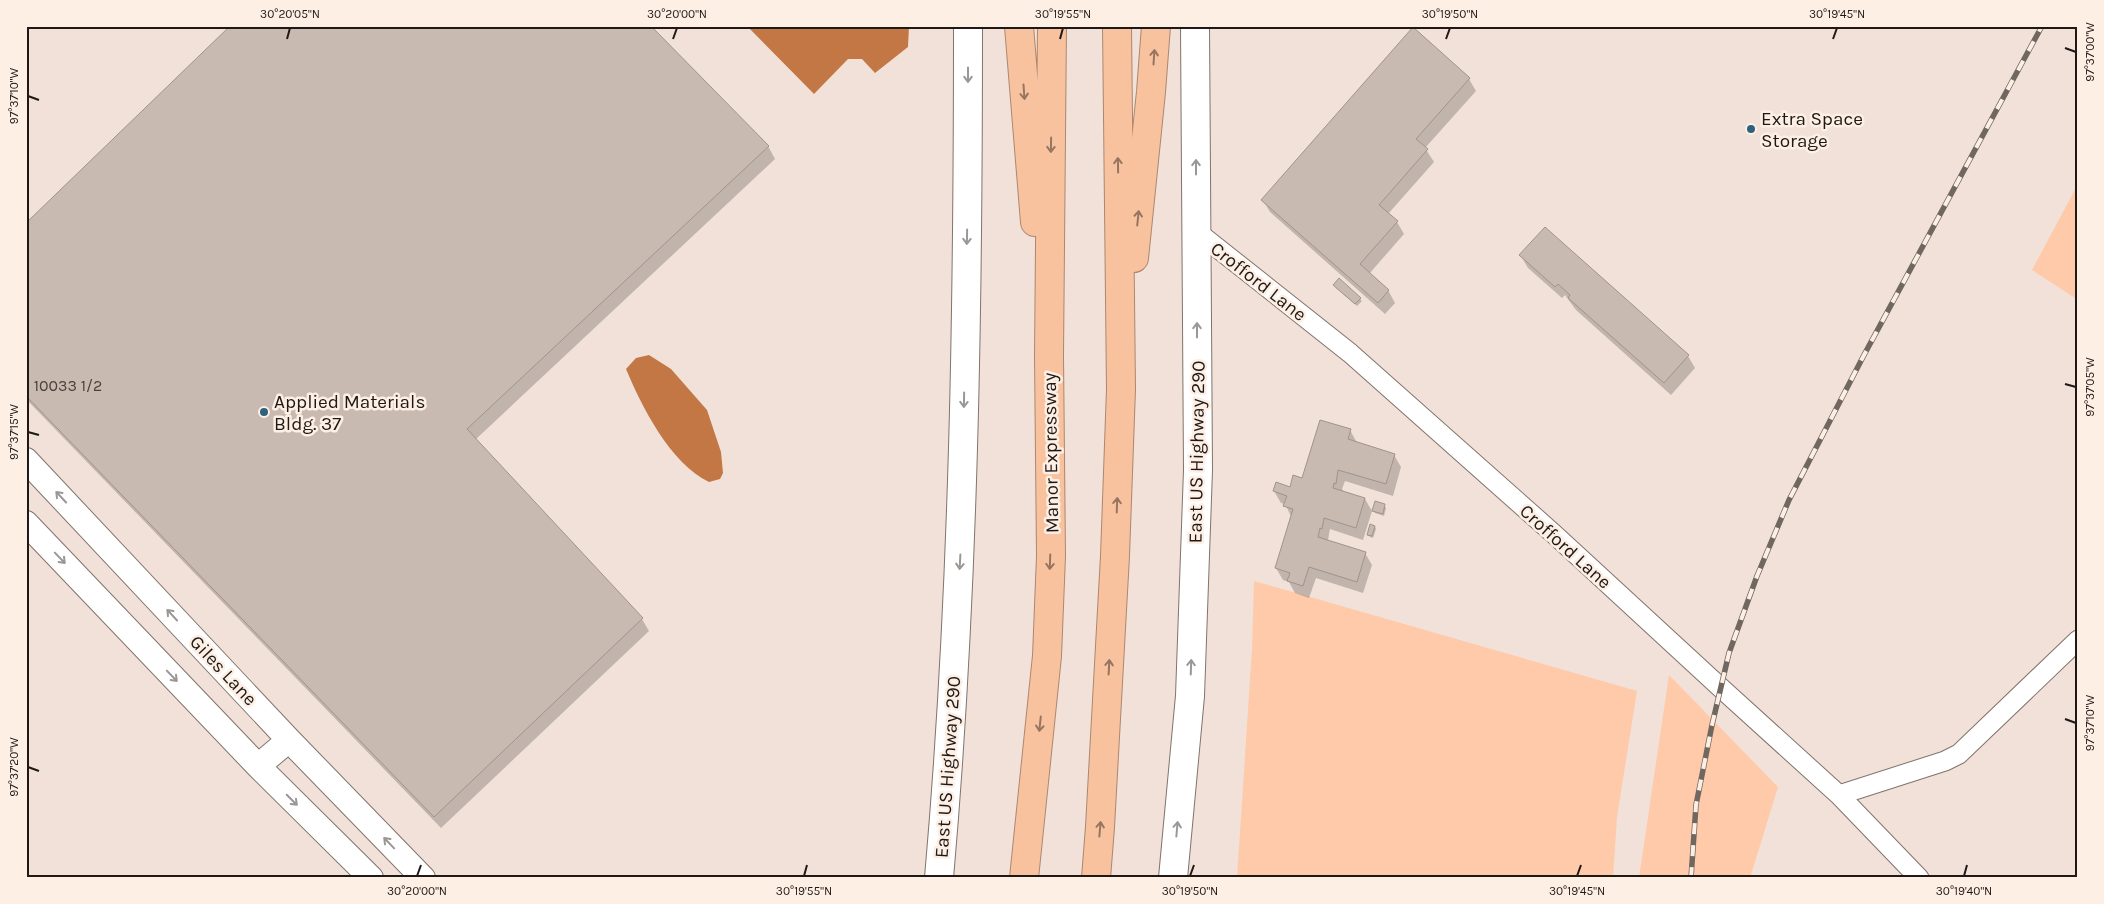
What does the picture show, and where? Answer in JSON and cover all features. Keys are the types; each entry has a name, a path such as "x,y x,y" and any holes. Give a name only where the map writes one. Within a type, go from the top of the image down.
{"highway":[{"path":"1019,26 1031,184 1049,356"},
{"name":"Manor Expressway","path":"1024,878 1047,656 1051,556 1049,356 1052,26"},
{"path":"1096,878 1115,556 1121,389 1116,26"},
{"path":"1121,389 1156,26"}],"main road":[{"name":"East US Highway 290","path":"939,878 947,784 961,542 968,172 968,26"},
{"name":"East US Highway 290","path":"1173,878 1191,667 1198,470 1196,26"}],"street":[{"name":"Crofford Lane","path":"1196,231 1350,353 1555,535 1839,795 1919,878"},
{"name":"Giles Lane","path":"26,460 289,740 423,878"},
{"path":"26,523 258,766 371,878"},
{"path":"1839,795 1945,761 1959,754 2078,640"},
{"path":"258,766 289,740"}],"shaded area":[{"path":"747,26 909,26 908,47 875,73 862,59 848,59 814,94"},
{"path":"2078,184 2078,300 2032,270"},
{"path":"649,355 671,369 707,410 721,452 723,473 720,479 709,482 682,462 659,433 649,416 626,369 636,358"},
{"path":"1254,581 1637,691 1617,817 1613,878 1237,878 1252,649"},
{"path":"1669,675 1778,787 1750,878 1639,878"}],"building":[{"name":"Applied Materials Bldg. 37","path":"230,26 651,26 769,146 467,429 643,618 434,817 26,396 26,223"},
{"path":"1413,27 1470,78 1416,139 1428,149 1379,205 1398,221 1360,264 1389,290 1378,303 1261,200"},
{"path":"1545,227 1689,355 1664,383 1568,298 1570,295 1558,284 1555,287 1519,255"},
{"path":"1339,278 1361,298 1355,304 1333,285"},
{"path":"1320,420 1351,429 1348,439 1395,454 1386,484 1338,470 1336,484 1334,483 1333,488 1365,498 1356,528 1324,518 1322,529 1320,528 1318,537 1366,552 1357,582 1309,567 1303,586 1287,581 1290,573 1275,568 1293,509 1283,506 1287,496 1273,491 1276,482 1290,487 1293,475 1302,478"},
{"path":"1375,501 1385,504 1383,514 1372,511"},
{"path":"1370,524 1375,526 1372,536 1367,535"}],"railway":[{"path":"1691,878 1696,805 1712,725 1729,653 1757,576 1789,500 1864,355 2042,26"}],"place":[{"name":"Extra Space Storage","path":"1751,129"},
{"name":"Applied Materials Bldg. 37","path":"264,412"}]}
